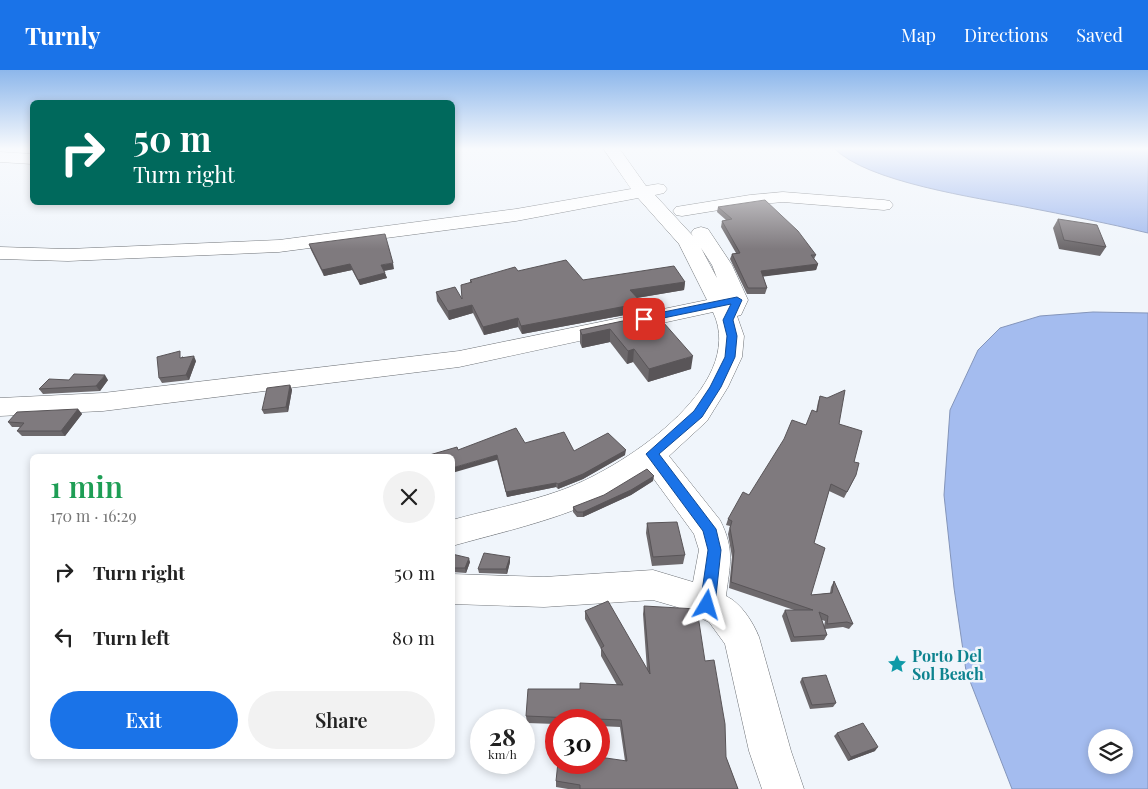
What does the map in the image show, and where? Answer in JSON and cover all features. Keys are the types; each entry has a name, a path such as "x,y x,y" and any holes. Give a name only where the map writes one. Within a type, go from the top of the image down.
{"street":[{"path":"455,532 567,501 617,478 652,454 698,414 716,387 730,357 732,336 722,266 707,239 682,211 650,190 642,182"},
{"path":"645,182 669,219 688,242 728,308"},
{"path":"0,253 68,255 279,246 516,215 650,190"},
{"path":"682,211 750,200 783,197 884,205"},
{"path":"0,407 103,402 459,359 728,308"},
{"path":"652,454 709,529 715,550 707,605"},
{"path":"455,589 544,592 653,585 684,594 720,611 741,637 770,751 783,789"}],"water":[{"path":"905,182 1148,182 1148,233 1086,219"},
{"path":"1093,312 1148,313 1148,789 1012,789 966,671 954,588 944,495 950,410 978,350 1000,328 1040,316"}],"building":[{"path":"765,200 798,231 816,255 811,255 818,264 761,271 767,288 748,288 732,254 740,253 722,221 732,219 718,207"},
{"path":"1058,219 1097,225 1106,247 1064,240"},
{"path":"385,234 393,263 381,265 385,273 358,280 350,264 322,270 309,244"},
{"path":"566,260 583,280 674,266 685,282 630,290 642,303 521,326 518,318 483,327 472,305 448,311 436,292 455,287 462,299 461,285 472,282 470,280 515,267 518,271"},
{"path":"656,314 693,356 649,369 634,349 628,351 610,329 582,335 580,330"},
{"path":"180,351 180,358 194,356 186,375 159,378 157,357"},
{"path":"74,374 105,375 96,386 39,389 49,379 69,380"},
{"path":"290,385 286,407 262,410 267,388"},
{"path":"845,390 839,424 862,431 854,462 859,463 856,475 847,492 831,484 814,543 825,548 811,595 832,593 834,581 853,624 847,622 827,624 828,616 819,612 827,635 794,637 785,610 813,610 731,582 734,551 730,528 732,521 728,519 743,492 749,495 784,439 792,420 806,425 812,410 817,412 820,396 827,398"},
{"path":"78,409 61,431 17,431 24,423 8,422 17,412"},
{"path":"516,428 525,443 564,432 574,451 608,433 626,450 583,474 558,484 506,492 497,455 455,467 455,454 433,454 457,447 458,450"},
{"path":"647,469 654,476 631,490 583,512 577,512 573,507 604,495"},
{"path":"677,522 685,555 653,557 647,523"},
{"path":"484,553 510,557 506,569 478,569"},
{"path":"455,555 469,558 465,568 455,568"},
{"path":"608,601 650,674 644,606 697,609 705,661 714,660 725,724 726,757 738,789 580,789 580,785 556,781 557,774 610,774 610,759 627,761 621,720 610,720 610,709 545,709 545,717 535,716 535,709 527,709 528,689 580,689 580,683 623,685 601,648 604,646 585,611"},
{"path":"826,675 836,703 812,705 802,678"},
{"path":"863,723 878,747 851,757 837,733"}],"place":[{"name":"Porto Del Sol Beach","path":"897,664"}],"route":[{"path":"644,319 737,300 728,320 732,336 730,357 716,387 698,414 652,454 709,529 715,550 707,605"}]}
